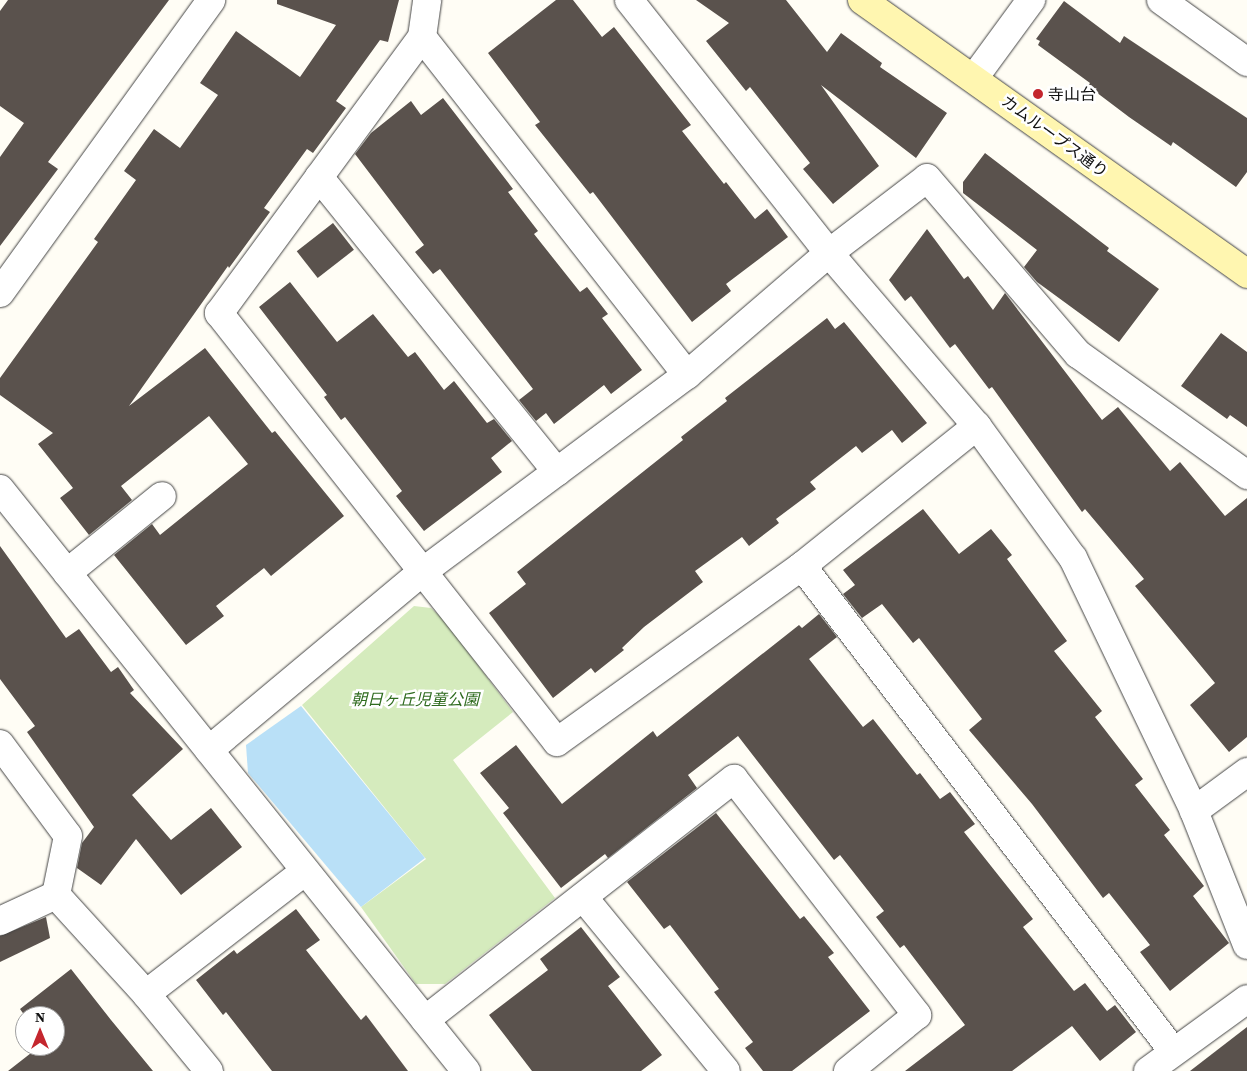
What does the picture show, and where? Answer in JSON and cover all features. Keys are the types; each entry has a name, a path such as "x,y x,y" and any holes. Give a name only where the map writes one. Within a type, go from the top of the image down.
{"street":[{"path":"0,293 211,0"},
{"path":"427,0 422,37 219,313 557,742 802,566 977,426"},
{"path":"629,0 829,253 977,426 1072,558 1194,811 1247,945"},
{"name":"カムループス通り","path":"862,0 1247,274"},
{"path":"974,78 1031,0"},
{"path":"1161,0 1247,62"},
{"path":"422,37 687,375"},
{"path":"319,177 557,472"},
{"path":"209,750 422,573 687,375 829,253 928,178 1078,354 1247,475"},
{"path":"0,489 466,1071"},
{"path":"67,573 162,496"},
{"path":"802,566 1173,1051"},
{"path":"0,744 68,836 56,896"},
{"path":"1194,811 1247,772"},
{"path":"425,1020 734,779 917,1015 848,1071"},
{"path":"146,994 306,871"},
{"path":"0,921 56,896"},
{"path":"56,896 146,994 209,1071"},
{"path":"583,897 726,1071"},
{"path":"1148,1071 1247,999"}],"green space":[{"name":"朝日ヶ丘児童公園","path":"414,606 431,608 445,621 513,712 453,760 555,898 445,984 416,984 361,907 426,859 302,705"}],"water":[{"path":"301,706 425,858 361,907 248,773 246,745"}],"building":[{"path":"8,0 169,0 48,162 58,169 0,246 0,157 24,123 0,106 0,11"},
{"path":"277,0 399,0 388,42 380,40 336,101 346,108 313,153 307,149 264,208 270,212 229,268 228,266 129,406 205,348 272,433 275,431 344,516 271,576 264,568 216,606 224,616 186,645 114,555 152,524 160,535 248,464 209,416 121,486 132,500 89,535 60,498 73,488 38,444 53,433 0,395 0,378 98,242 94,239 136,180 124,171 154,129 180,148 218,95 200,83 236,31 300,77 336,25 277,4"},
{"path":"556,0 573,0 602,37 614,27 691,125 682,131 724,184 726,182 755,219 767,209 788,237 726,284 731,291 692,322 593,192 590,194 535,125 540,122 488,53"},
{"path":"696,0 786,0 827,52 841,33 882,63 880,67 947,113 916,158 821,85 879,166 833,204 803,169 810,163 750,87 746,91 706,41 729,23"},
{"path":"1064,1 1120,43 1124,36 1247,118 1247,172 1236,187 1173,142 1171,146 1129,117 1088,86 1090,83 1038,45 1040,41 1036,39"},
{"path":"443,98 513,189 508,192 538,231 534,234 580,292 587,287 608,314 602,318 642,370 611,394 604,385 554,424 546,413 536,421 519,400 533,389 440,269 433,274 415,252 424,245 355,154 371,133 411,101 421,115"},
{"path":"985,153 1109,248 1107,251 1159,289 1119,342 1037,282 1024,267 1037,250 963,193 963,182"},
{"path":"333,223 354,250 318,278 297,251"},
{"path":"927,229 964,279 968,276 993,310 1005,293 1102,420 1118,407 1170,471 1180,462 1225,516 1247,498 1247,737 1229,752 1190,705 1215,683 1135,586 1144,579 1085,509 1082,512 992,387 989,389 955,344 950,348 911,296 905,301 889,280"},
{"path":"290,282 337,342 373,314 408,357 415,352 444,390 454,381 487,423 494,419 512,441 491,458 502,472 424,531 396,496 402,491 345,417 341,420 324,397 327,395 259,307"},
{"path":"827,318 835,329 844,322 927,423 902,443 892,430 862,453 856,446 810,482 816,489 776,519 779,523 749,546 742,537 695,571 703,582 644,627 622,648 624,650 595,673 591,668 553,698 489,613 526,584 517,572 683,440 681,437 727,401 725,398"},
{"path":"1221,333 1247,352 1247,427 1230,415 1227,419 1181,386"},
{"path":"923,509 959,554 991,529 1012,555 1007,559 1067,641 1054,651 1102,711 1095,717 1143,779 1135,785 1170,830 1164,835 1204,886 1193,896 1229,943 1170,991 1140,952 1150,945 1109,893 1103,898 1032,804 969,730 982,719 919,638 913,643 882,604 862,618 843,594 855,585 843,570"},
{"path":"0,546 66,638 79,629 111,672 118,667 134,690 130,693 183,749 132,795 171,840 211,808 242,847 181,895 136,839 101,885 77,868 82,843 94,827 27,732 35,726 0,679"},
{"path":"819,614 837,637 809,659 863,727 873,719 917,775 920,773 940,799 950,792 975,824 964,832 1033,919 1023,927 1074,991 1085,983 1107,1011 1115,1005 1136,1032 1100,1061 1072,1026 1012,1071 905,1071 965,1025 904,945 900,948 876,917 884,911 840,855 834,860 738,736 688,775 697,788 608,858 605,854 561,888 503,813 509,808 480,773 516,745 562,804 653,731 657,737 799,625 802,628"},
{"path":"716,813 800,919 804,916 834,953 828,957 870,1011 792,1071 763,1071 745,1048 753,1042 714,992 719,989 670,925 664,929 627,882"},
{"path":"296,909 320,940 306,950 361,1020 366,1015 408,1071 272,1071 226,1012 223,1015 196,980 234,950 237,954"},
{"path":"46,917 50,938 0,962 0,936"},
{"path":"581,927 620,977 608,986 662,1055 641,1071 532,1071 489,1015 548,970 540,959"},
{"path":"71,969 153,1071 8,1071 27,1056 65,1056 65,1006 24,1006"},
{"path":"1247,1027 1247,1071 1190,1071"}],"place":[{"name":"寺山台","path":"1038,94"}]}
